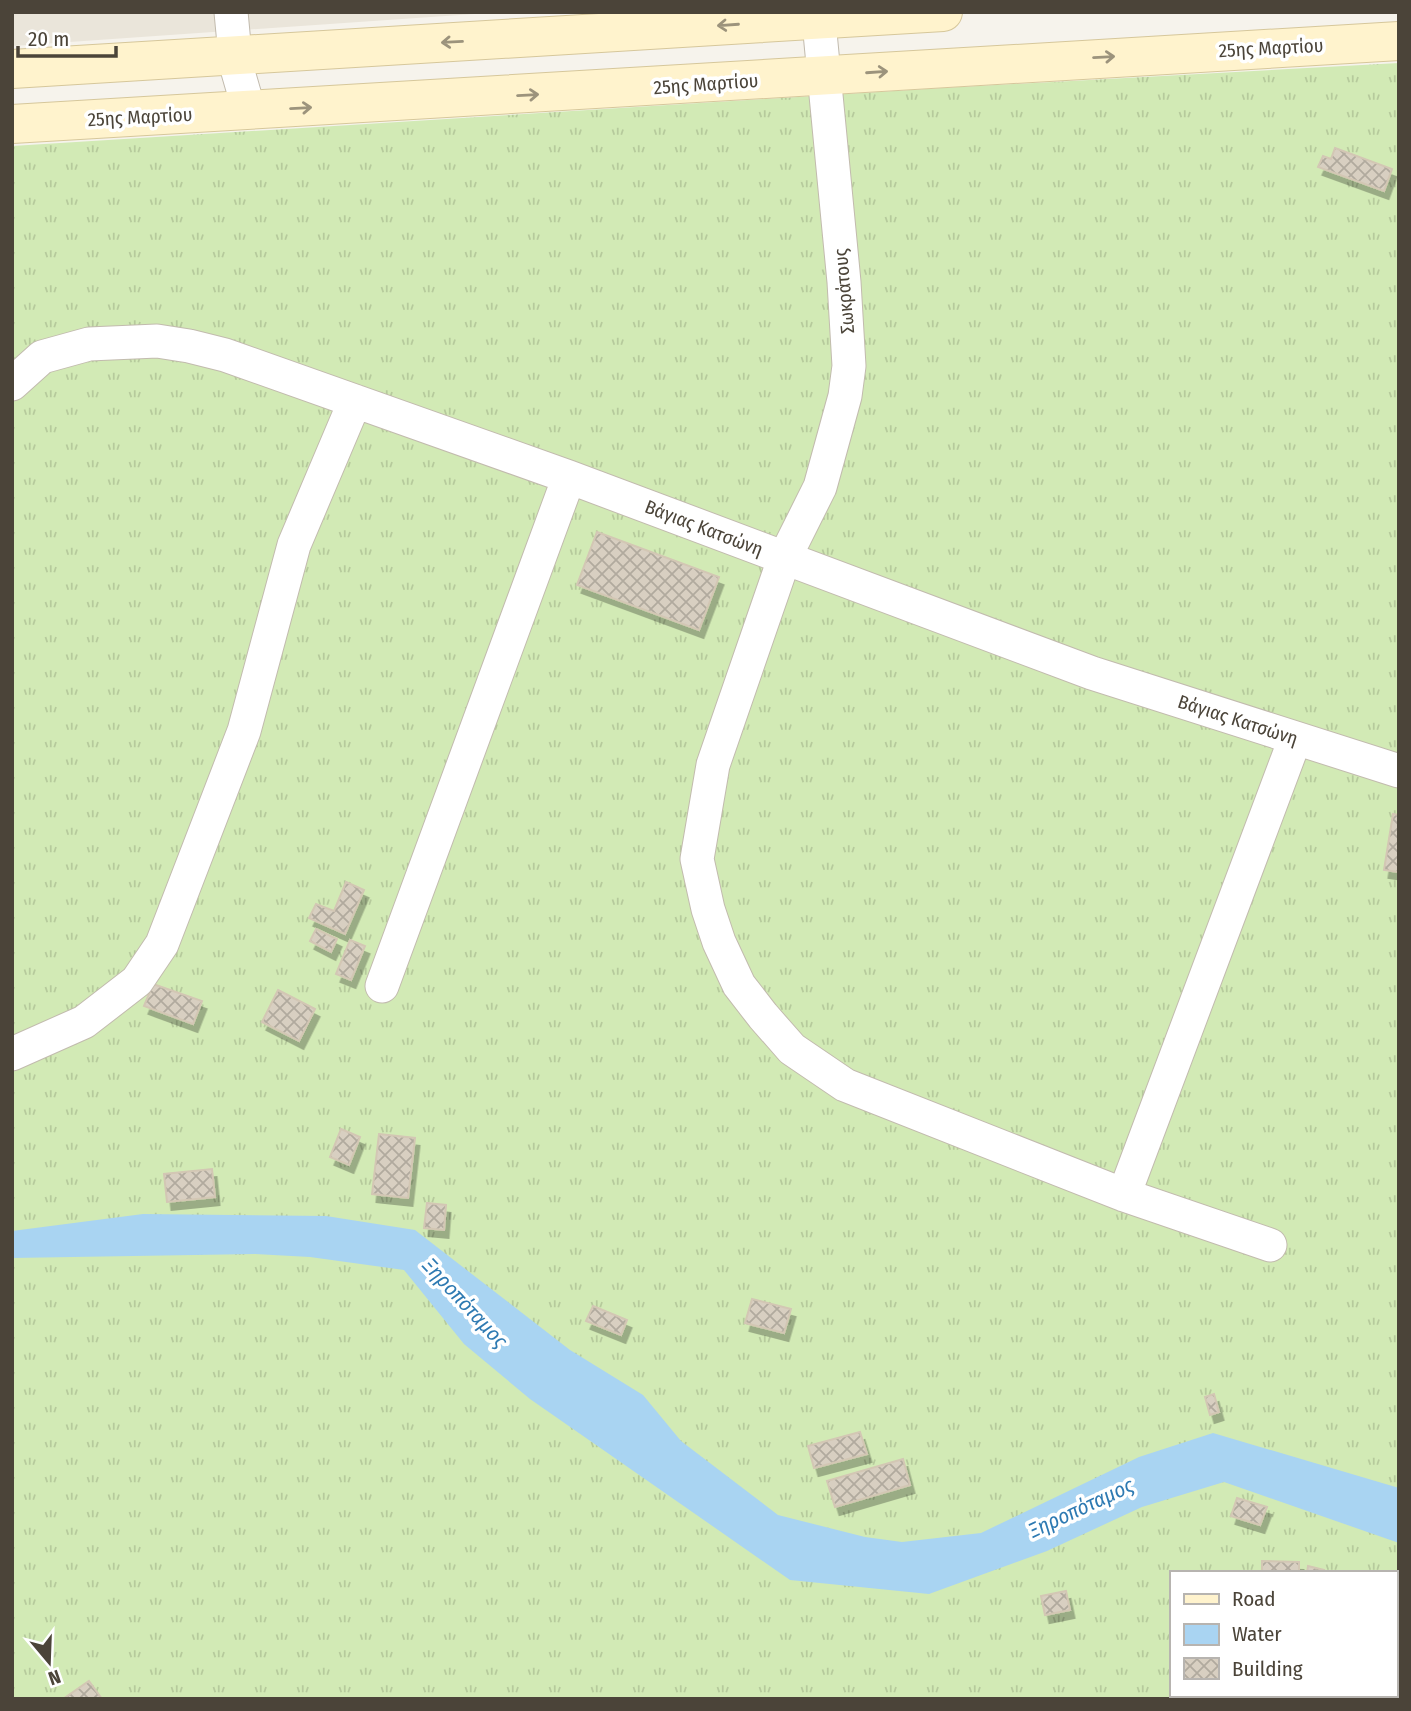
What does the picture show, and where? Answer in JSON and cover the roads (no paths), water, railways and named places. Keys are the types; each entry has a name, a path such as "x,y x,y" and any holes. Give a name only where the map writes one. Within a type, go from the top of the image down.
{"street":[{"path":"231,12 234,55 249,110"},
{"path":"12,69 234,55 592,23 943,12"},
{"name":"Σωκράτους","path":"818,16 847,319 849,366 845,396 820,487 784,559 713,765 699,844 699,870 719,942 738,985 793,1049 845,1085 1124,1195 1269,1245"},
{"name":"25ης Μαρτίου","path":"12,124 1399,41"},
{"name":"Βάγιας Κατσώνη","path":"12,384 42,358 89,344 157,341 225,355 569,477 1092,673 1399,771"},
{"path":"12,1054 84,1022 137,981 162,944 244,731 294,545 355,401"},
{"path":"383,986 569,477"},
{"path":"1124,1195 1295,739"}],"water":[{"name":"Ξηροπόταμος","path":"143,1214 326,1216 415,1230 570,1350 643,1395 681,1441 778,1515 865,1537 902,1542 981,1533 1139,1457 1213,1433 1399,1488 1399,1543 1224,1482 1142,1507 1047,1551 929,1594 790,1580 530,1399 464,1344 404,1270 310,1257 255,1254 12,1258 12,1231"}]}
